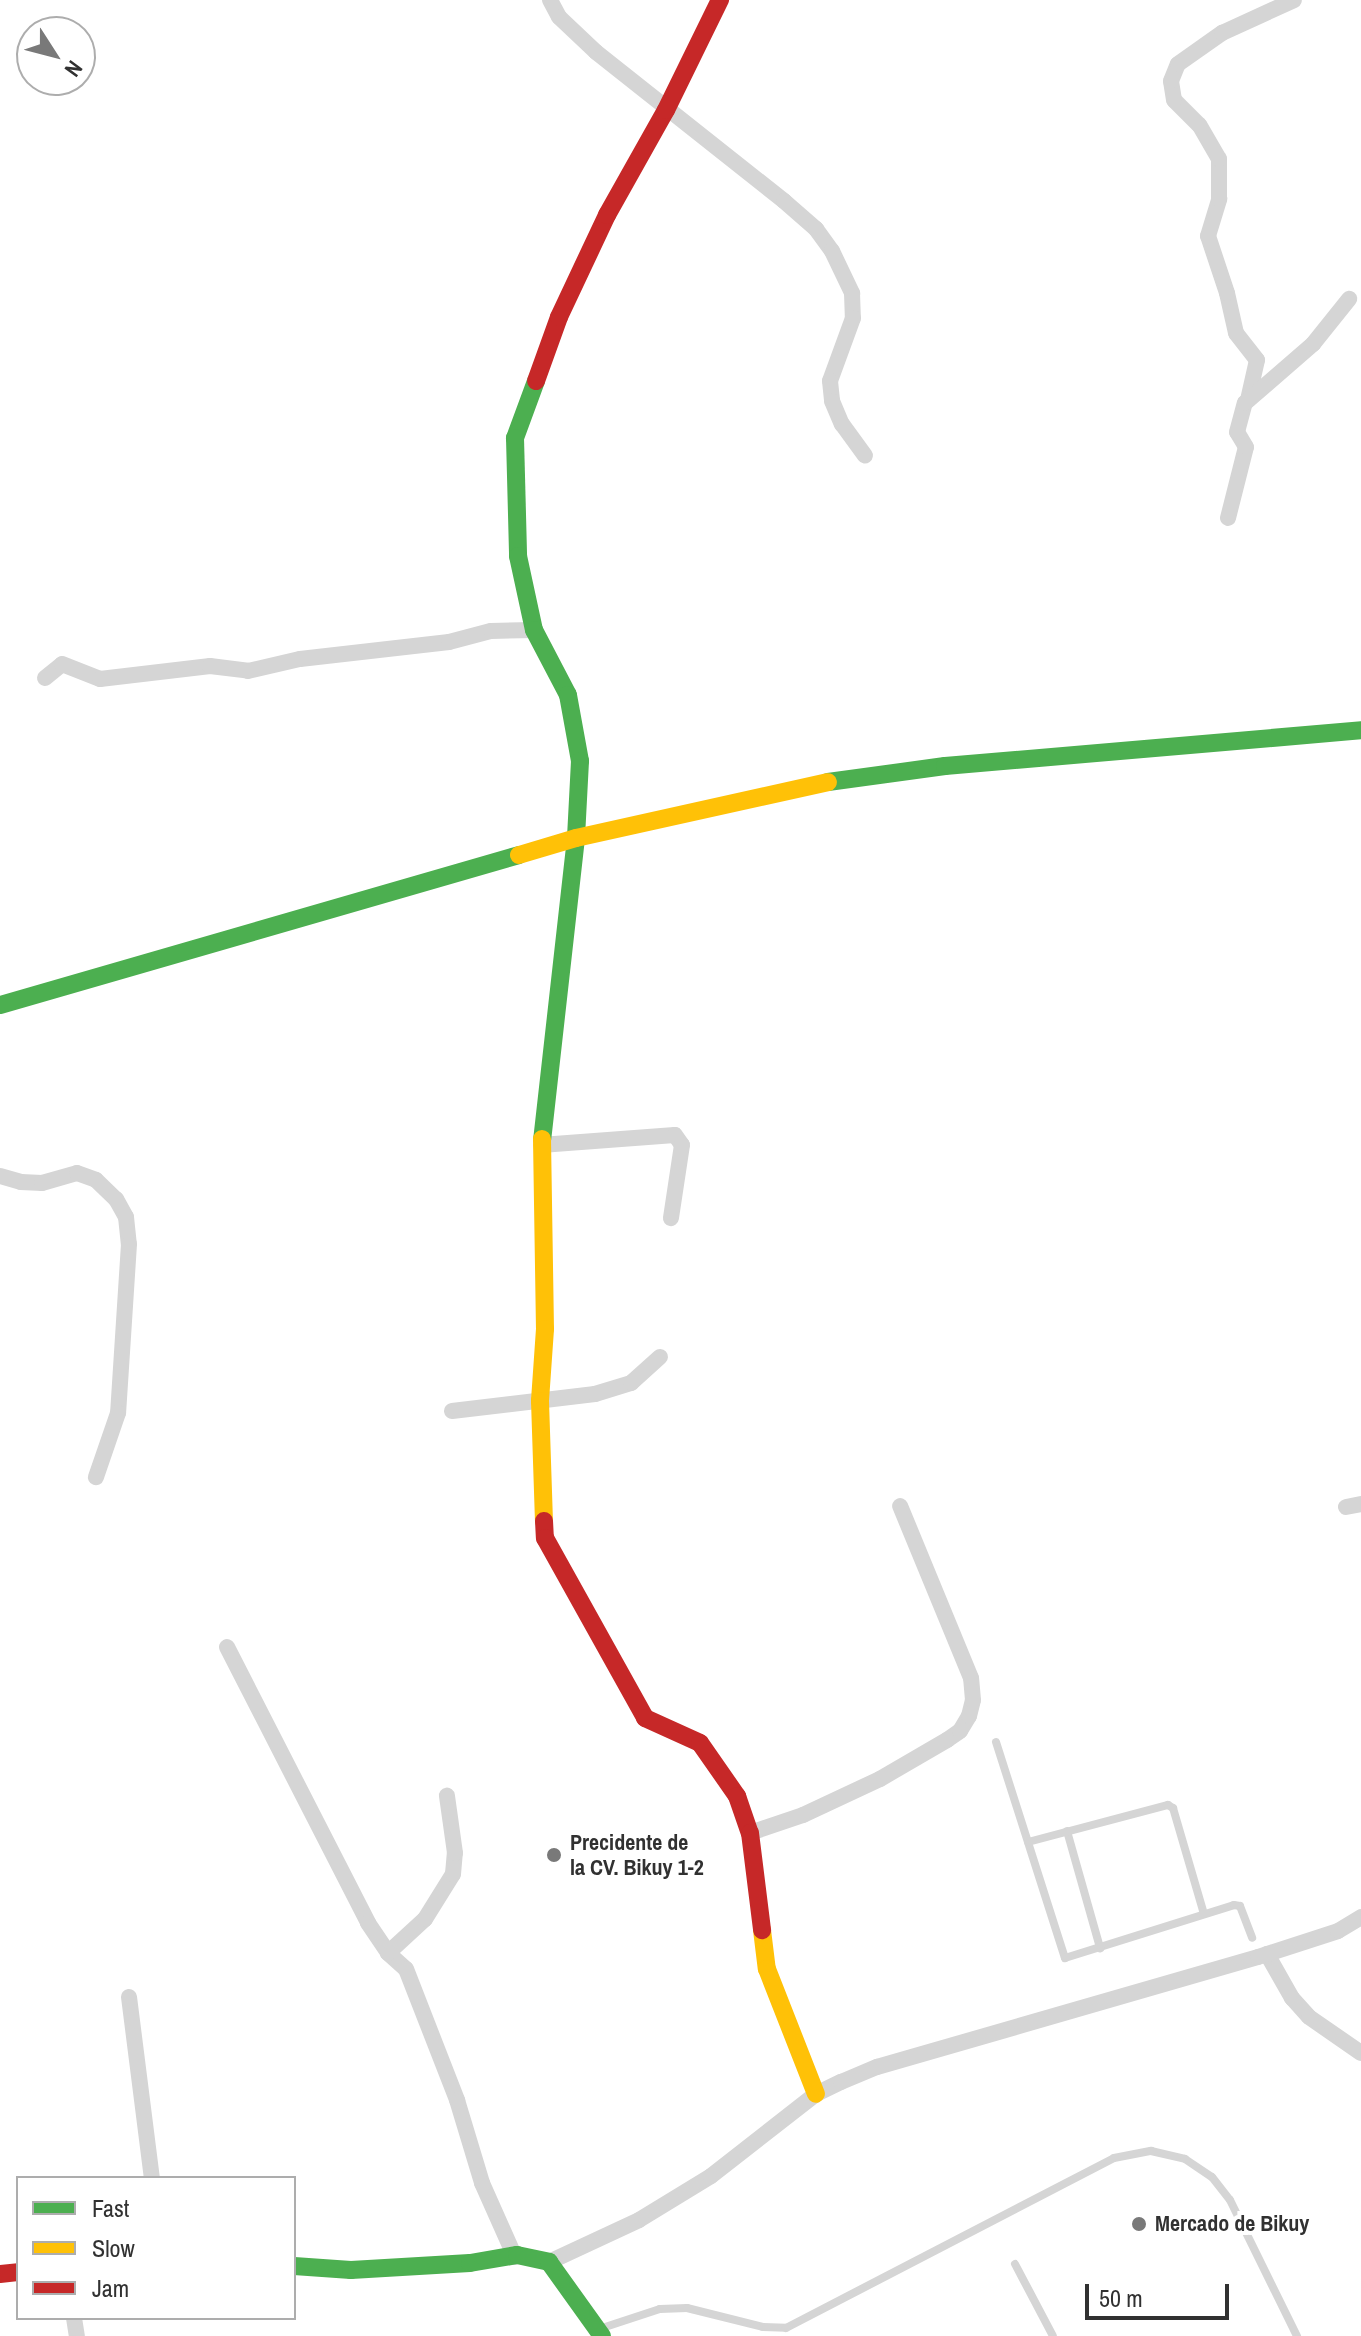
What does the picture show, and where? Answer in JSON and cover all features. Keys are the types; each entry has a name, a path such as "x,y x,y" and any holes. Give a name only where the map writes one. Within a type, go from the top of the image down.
{"street":[{"path":"550,0 559,17 596,52 784,201 816,229 832,251 852,293 853,318 830,381 832,401 842,424 865,456"},
{"path":"720,0 666,110 607,215 559,317 515,438 518,556 534,630 568,695 580,761 576,838 541,1145 545,1329 540,1401 545,1538 645,1718 700,1743 737,1796 750,1833 767,1969 816,2094"},
{"path":"1228,518 1246,447 1237,432 1257,360 1236,333 1227,293 1208,236 1219,199 1219,159 1199,125 1174,100 1171,81 1178,64 1222,33 1294,0"},
{"path":"1248,400 1313,344 1349,299"},
{"path":"45,678 62,664 100,679 210,666 248,671 300,659 449,642 491,631 534,630"},
{"path":"0,1005 576,838 845,779 959,765 1361,730"},
{"path":"541,1145 668,1134 680,1138 671,1218"},
{"path":"0,1176 21,1182 42,1183 77,1173 96,1180 116,1199 126,1217 129,1244 118,1413 96,1477"},
{"path":"452,1411 595,1394 631,1383 660,1357"},
{"path":"750,1833 803,1815 880,1779 960,1731 969,1716 973,1700 971,1678 900,1506"},
{"path":"227,1647 318,1830 388,1953 406,1969 457,2100 482,2183 515,2257"},
{"path":"388,1953 425,1919 453,1874 455,1853 447,1796"},
{"path":"296,2266 351,2270 470,2263 515,2257 549,2262 639,2220 711,2176 816,2094 877,2067 1338,1931 1361,1917"},
{"path":"1260,1953 1309,2017 1361,2053"},
{"path":"129,1997 152,2176"},
{"path":"549,2262 600,2333"}],"lane":[{"path":"996,1742 1065,1958 1234,1905 1240,1906 1252,1938"},
{"path":"1028,1842 1162,1805 1173,1808 1204,1914"},
{"path":"1067,1831 1100,1948"},
{"path":"600,2333 660,2309 687,2308 763,2327 786,2328 1114,2158 1151,2151 1185,2159 1212,2177 1230,2200 1297,2336"},
{"path":"1015,2264 1053,2336"}],"traffic: fast":[{"path":"536,381 515,438 518,556 534,630 568,695 580,761 576,838 542,1139"},
{"path":"828,782 945,766 1361,730"},
{"path":"0,1005 519,855"},
{"path":"296,2266 351,2270 470,2263 517,2255 549,2262 602,2336"}],"traffic: slow":[{"path":"519,855 576,838 828,782"},
{"path":"542,1139 545,1329 540,1401 544,1521"},
{"path":"762,1930 767,1969 816,2094"}],"traffic: jam":[{"path":"536,381 559,317 607,215 666,110 720,0"},
{"path":"544,1521 545,1538 645,1718 700,1743 737,1796 750,1833 762,1930"},
{"path":"0,2274 16,2272"}],"place":[{"name":"Precidente de la CV. Bikuy 1-2","path":"554,1855"},
{"name":"Mercado de Bikuy","path":"1139,2224"}]}
